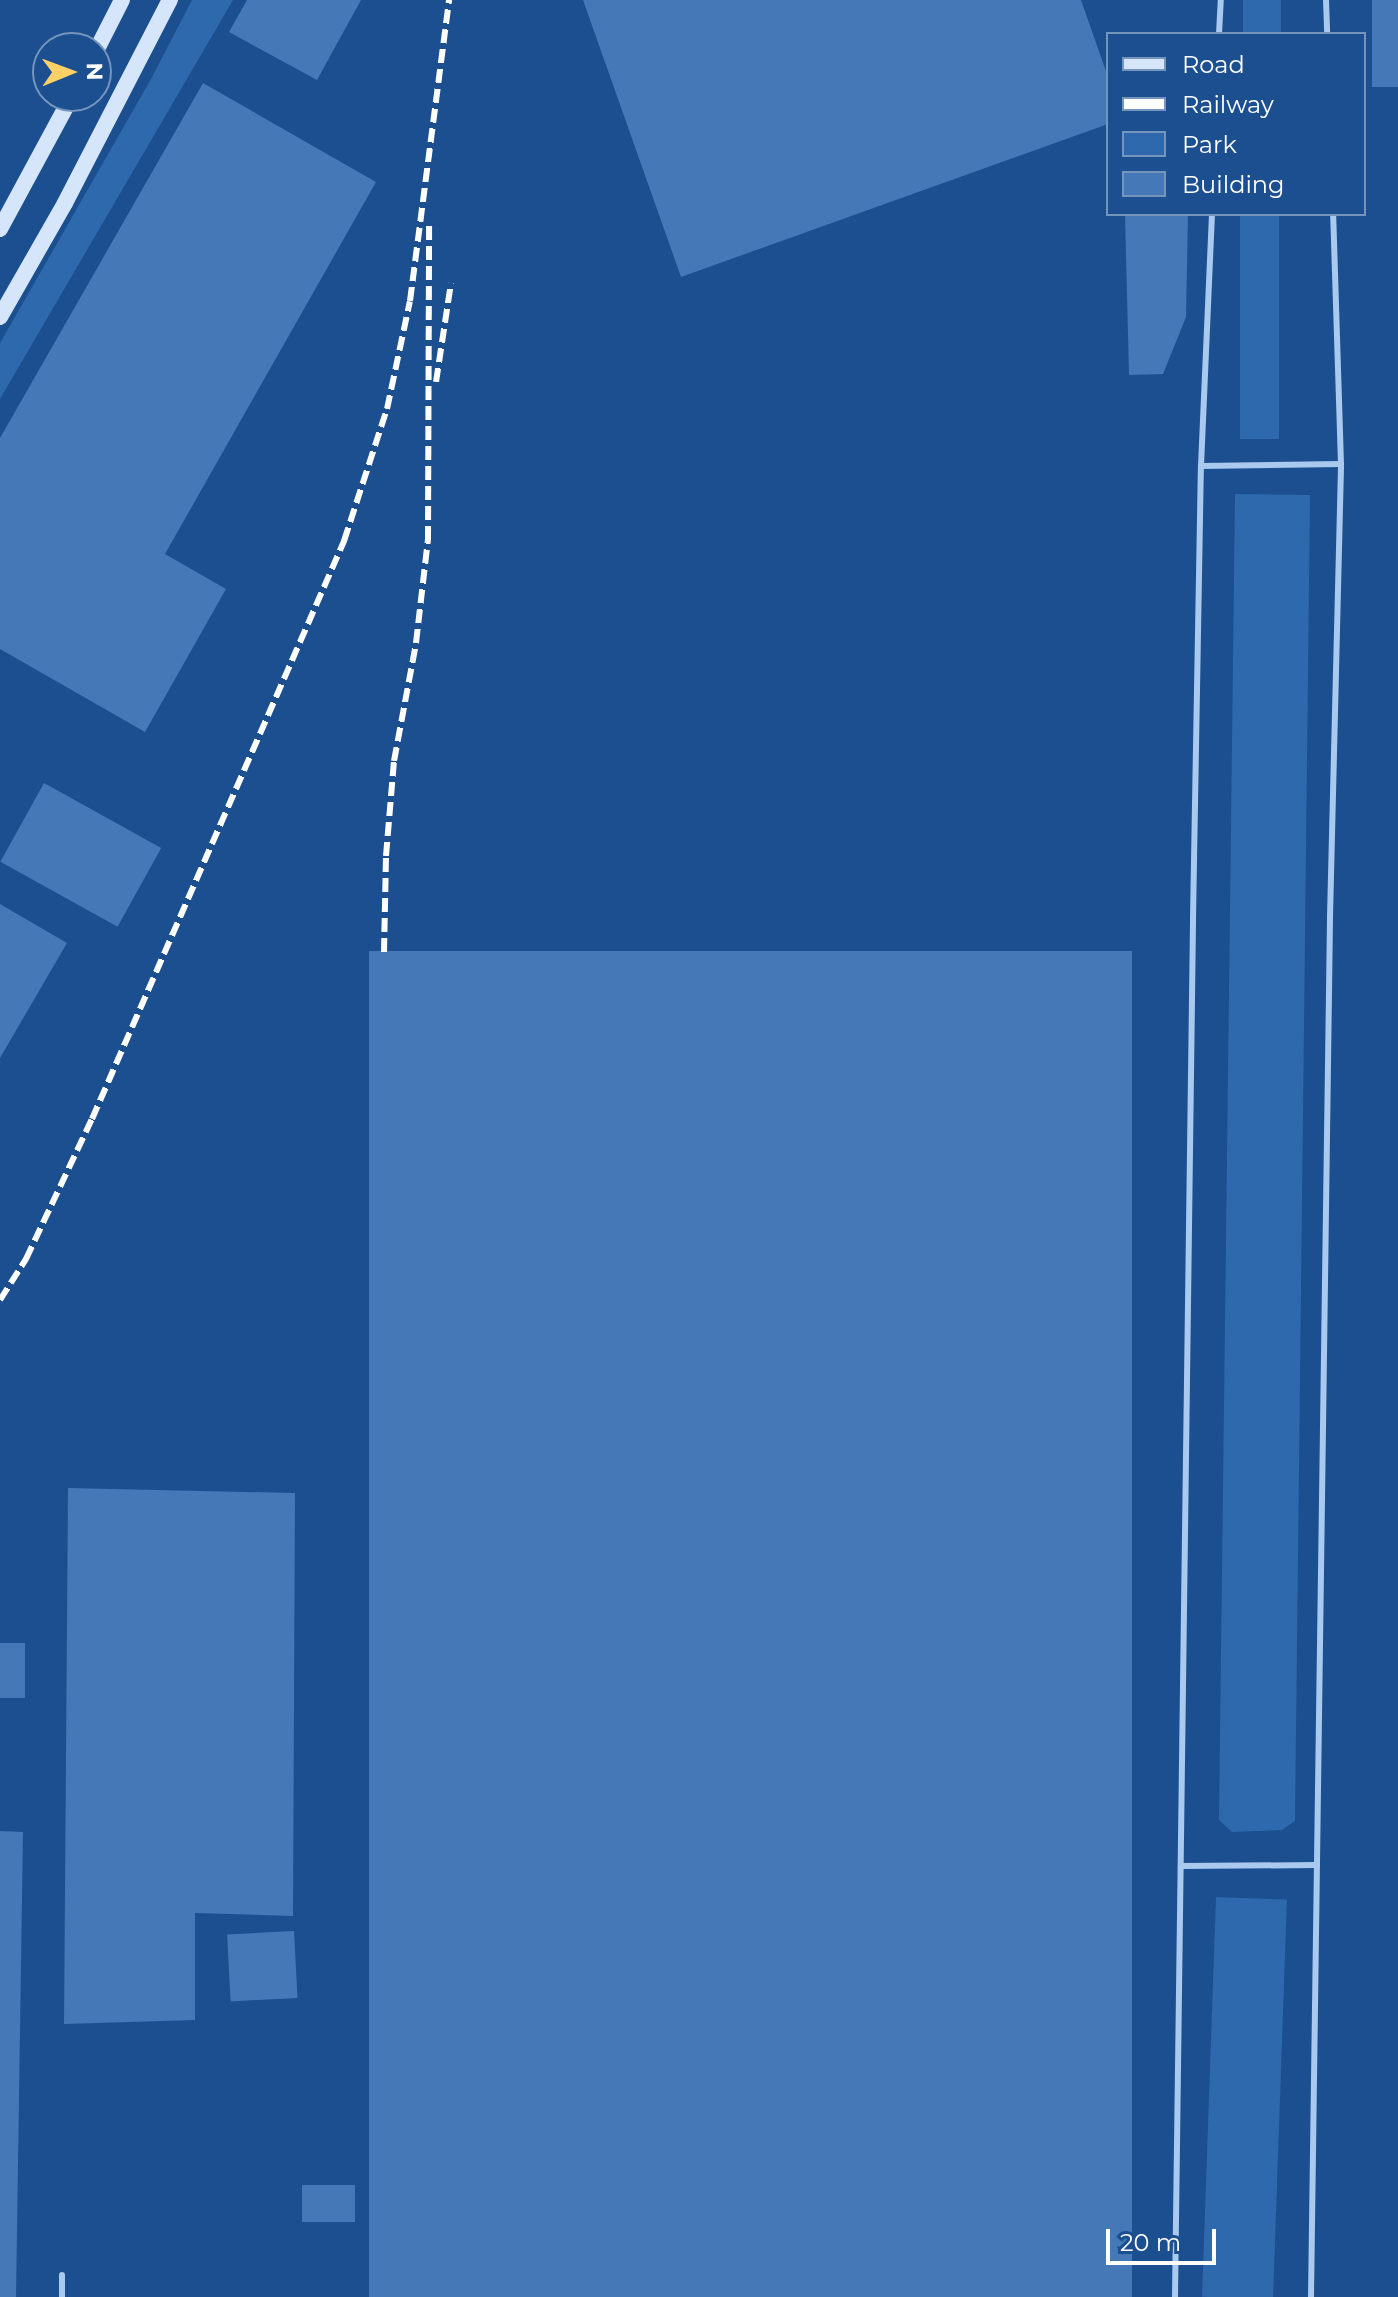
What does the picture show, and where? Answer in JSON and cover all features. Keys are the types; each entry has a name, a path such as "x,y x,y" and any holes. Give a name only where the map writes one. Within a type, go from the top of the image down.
{"main road":[{"path":"106,32 122,0"},
{"path":"0,317 65,203 170,0"},
{"path":"0,229 63,112"}],"lane":[{"path":"1219,32 1221,0"},
{"path":"1326,0 1327,32"},
{"path":"1175,2297 1201,466 1212,216"},
{"path":"1311,2297 1330,917 1341,464 1333,216"},
{"path":"1201,466 1341,464"},
{"path":"1181,1866 1317,1865"},
{"path":"62,2275 62,2297"}],"green space":[{"path":"192,0 233,0 0,399 0,343 151,79"},
{"path":"1243,0 1281,0 1281,32 1243,32"},
{"path":"1240,216 1279,216 1279,439 1240,439"},
{"path":"1235,494 1310,495 1295,1821 1282,1830 1232,1832 1219,1820"},
{"path":"1216,1897 1287,1899 1273,2297 1202,2297"}],"building":[{"path":"247,0 361,0 317,80 229,32"},
{"path":"583,0 1081,0 1106,71 1106,125 681,277"},
{"path":"1372,0 1398,0 1398,87 1372,87"},
{"path":"203,83 376,182 165,554 226,589 145,732 0,649 0,438"},
{"path":"1125,216 1188,216 1186,317 1163,374 1129,375"},
{"path":"44,783 161,848 118,927 0,862"},
{"path":"0,904 67,943 0,1058"},
{"path":"369,951 1132,951 1132,2297 369,2297"},
{"path":"68,1488 295,1493 293,1916 195,1913 195,2020 64,2024"},
{"path":"0,1643 25,1643 25,1698 0,1698"},
{"path":"0,1831 23,1832 16,2297 0,2297"},
{"path":"294,1931 298,1998 231,2001 227,1935"},
{"path":"302,2185 355,2185 355,2222 302,2222"}],"railway":[{"path":"0,1300 26,1259 92,1119 344,541 387,409 410,301 449,0"},
{"path":"384,952 386,856 394,761 416,643 428,540 429,225"},
{"path":"436,382 451,283"}]}
